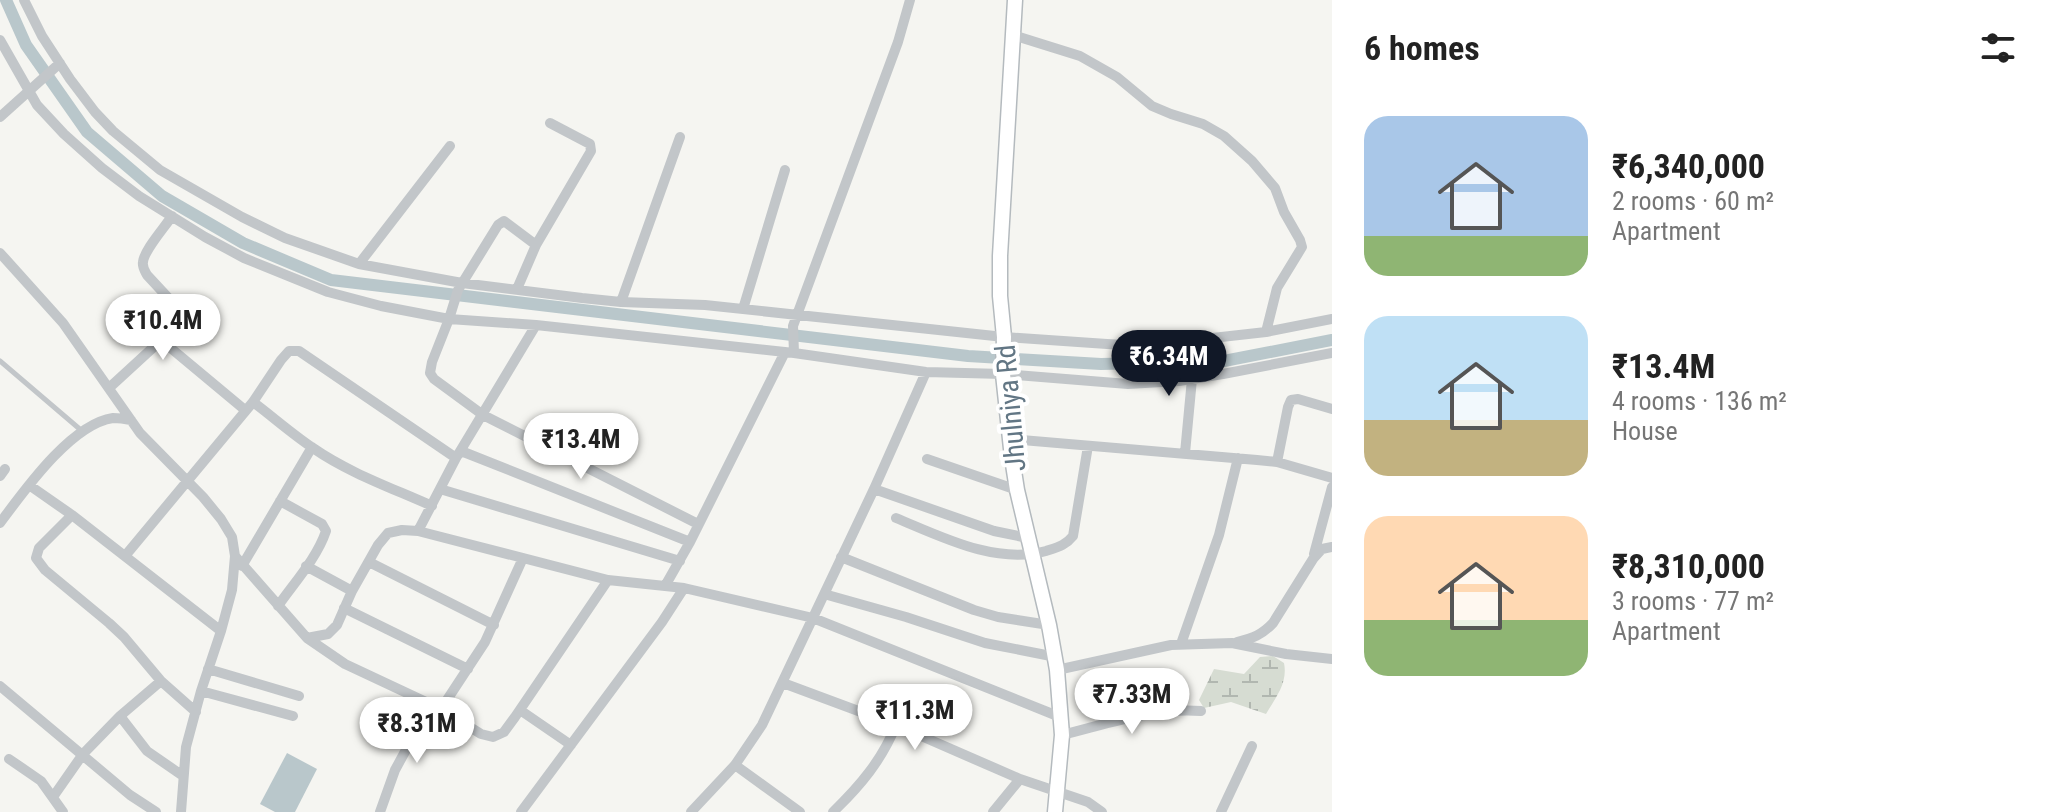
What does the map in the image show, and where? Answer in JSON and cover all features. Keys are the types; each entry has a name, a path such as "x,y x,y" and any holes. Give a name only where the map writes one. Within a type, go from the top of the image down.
{"street":[{"path":"24,0 57,66 113,131 160,170 285,238 359,264 460,287 517,289 621,302 705,305 797,315 1128,384 1192,379 1332,353"},
{"path":"665,586 790,350 793,326 898,42 910,0"},
{"name":"Jhulniya Rd","path":"1015,0 1000,296 1010,439 1017,490 1056,664 1062,735 1055,812"},
{"path":"1013,35 1080,56 1117,77 1152,106 1215,130 1242,151 1267,179 1278,192 1284,212 1302,247 1277,288 1266,332"},
{"path":"0,40 37,105 102,168 139,196 244,258 315,287 381,306 790,350 926,372 1003,356 1141,346 1266,332 1332,319"},
{"path":"0,117 57,66"},
{"path":"517,289 536,245 591,151 590,144 550,123"},
{"path":"621,302 680,137"},
{"path":"359,264 450,146"},
{"path":"743,309 785,170"},
{"path":"109,388 190,313 143,268 148,251 172,216"},
{"path":"536,245 504,221 498,225 460,287 430,373 483,415 698,524"},
{"path":"0,253 63,323 131,420 221,519 232,537 235,556 232,590 186,747 181,812"},
{"path":"418,531 458,454 536,325"},
{"path":"161,340 249,406 312,447 359,474 432,506"},
{"path":"125,556 249,406 289,351 299,351 458,454 690,542"},
{"path":"691,812 735,765 762,725 926,372"},
{"path":"1185,453 1192,379"},
{"path":"1277,462 1291,400 1298,399 1332,409"},
{"path":"0,523 47,463 83,432 113,418 131,420"},
{"path":"1010,439 1277,462 1332,478"},
{"path":"896,518 952,541 1008,554 1033,554 1067,544 1073,536 1088,446"},
{"path":"242,566 312,447"},
{"path":"1181,644 1219,535 1238,458"},
{"path":"927,459 1017,490"},
{"path":"29,485 221,631"},
{"path":"1313,559 1332,487"},
{"path":"440,489 680,561"},
{"path":"874,489 994,531 1028,538"},
{"path":"278,606 326,531 322,524 280,501"},
{"path":"72,515 39,548 36,558 45,570 95,609 124,637 161,681 196,712"},
{"path":"307,638 328,634 337,625 352,591 388,533 418,531 608,580 684,588 813,618 1060,717"},
{"path":"824,594 1056,664 1181,644 1232,643 1256,638 1273,623 1313,559 1322,549 1332,547"},
{"path":"235,556 307,638 345,664 441,709 481,734 493,737 504,732 608,580"},
{"path":"841,557 974,610 1049,625"},
{"path":"380,812 395,770 407,748 441,709 468,669 494,625 523,558"},
{"path":"369,562 494,625"},
{"path":"306,566 352,591"},
{"path":"521,812 684,588"},
{"path":"344,608 468,669"},
{"path":"1232,643 1332,659"},
{"path":"208,669 299,696"},
{"path":"53,797 83,754 120,716 161,681"},
{"path":"783,683 896,725 1020,779 1088,802 1102,812"},
{"path":"0,686 130,795 156,812"},
{"path":"201,691 293,716"},
{"path":"520,710 571,745"},
{"path":"1062,735 1154,713 1201,711"},
{"path":"120,716 147,751 183,776"},
{"path":"833,812 868,776 888,747 896,725"},
{"path":"1221,812 1252,746"},
{"path":"9,759 41,781 63,812"},
{"path":"735,765 800,812"},
{"path":"993,812 1020,779"}],"lane":[{"path":"0,361 83,432"}],"green space":[{"path":"1273,656 1284,663 1285,670 1280,690 1266,714 1231,702 1204,708 1199,700 1214,669 1244,674 1260,657"}],"shaded area":[{"path":"287,753 317,769 295,812 275,812 260,804"}],"waterway":[{"path":"6,0 26,45 87,132 162,196 243,243 331,280 968,356 1101,364 1224,361 1332,340"}]}
